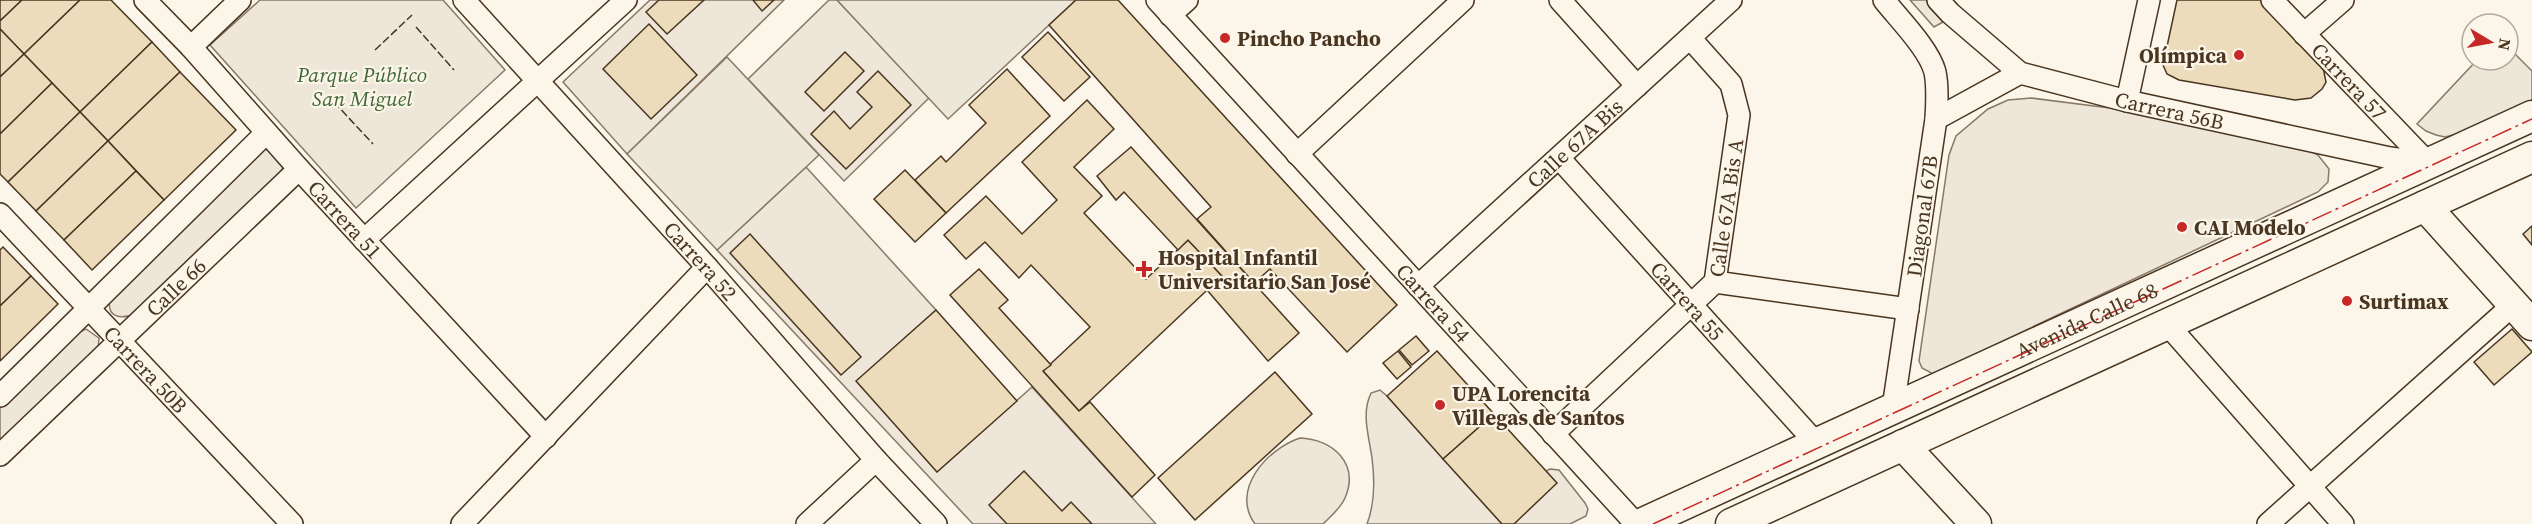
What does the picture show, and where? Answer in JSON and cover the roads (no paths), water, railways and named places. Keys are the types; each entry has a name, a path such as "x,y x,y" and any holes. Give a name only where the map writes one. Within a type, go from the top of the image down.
{"main road":[{"name":"Avenida Calle 68","path":"1641,524 2532,116"},
{"name":"Avenida Calle 68","path":"1731,524 2532,157"},
{"path":"2425,206 2522,315"},
{"path":"1903,445 1976,524"}],"street":[{"name":"Carrera 51","path":"145,0 191,47 266,133 546,437"},
{"path":"191,47 240,0"},
{"name":"Carrera 52","path":"464,0 707,267 876,460 936,524"},
{"path":"364,240 626,0"},
{"path":"1163,8 1187,0"},
{"path":"1297,154 1463,0"},
{"path":"1560,0 1637,86"},
{"name":"Calle 67A Bis","path":"1418,286 1731,0"},
{"path":"1884,0 1923,49 1934,70 1937,91 1936,118"},
{"name":"Carrera 56B","path":"1938,0 1950,14 2020,73 2127,101 2390,158 2428,163"},
{"path":"2127,101 2150,0"},
{"name":"Carrera 57","path":"2272,0 2428,163"},
{"path":"2304,34 2343,0"},
{"name":"Carrera 54","path":"1163,8 1636,524"},
{"name":"Calle 67A Bis A","path":"1553,434 1715,282 1739,115 1731,84 1690,38"},
{"path":"1936,118 2020,73"},
{"name":"Diagonal 67B","path":"1893,408 1936,118"},
{"path":"0,396 266,133"},
{"name":"Carrera 55","path":"1559,158 1816,443"},
{"name":"Calle 66","path":"0,455 299,169"},
{"name":"Carrera 50B","path":"0,214 292,524"},
{"path":"462,524 707,267"},
{"path":"1715,282 1908,309"},
{"path":"2268,524 2522,315"},
{"path":"2167,324 2343,524"},
{"path":"807,524 876,460"}],"place":[{"name":"Pincho Pancho","path":"1225,38"},
{"name":"Olímpica","path":"2239,55"},
{"name":"CAI Modelo","path":"2182,227"},
{"name":"Hospital Infantil Universitario San José","path":"1144,269"},
{"name":"Surtimax","path":"2347,301"},
{"name":"UPA Lorencita Villegas de Santos","path":"1440,405"}],"park label":[{"name":"Parque Público San Miguel","path":"362,86"}]}
